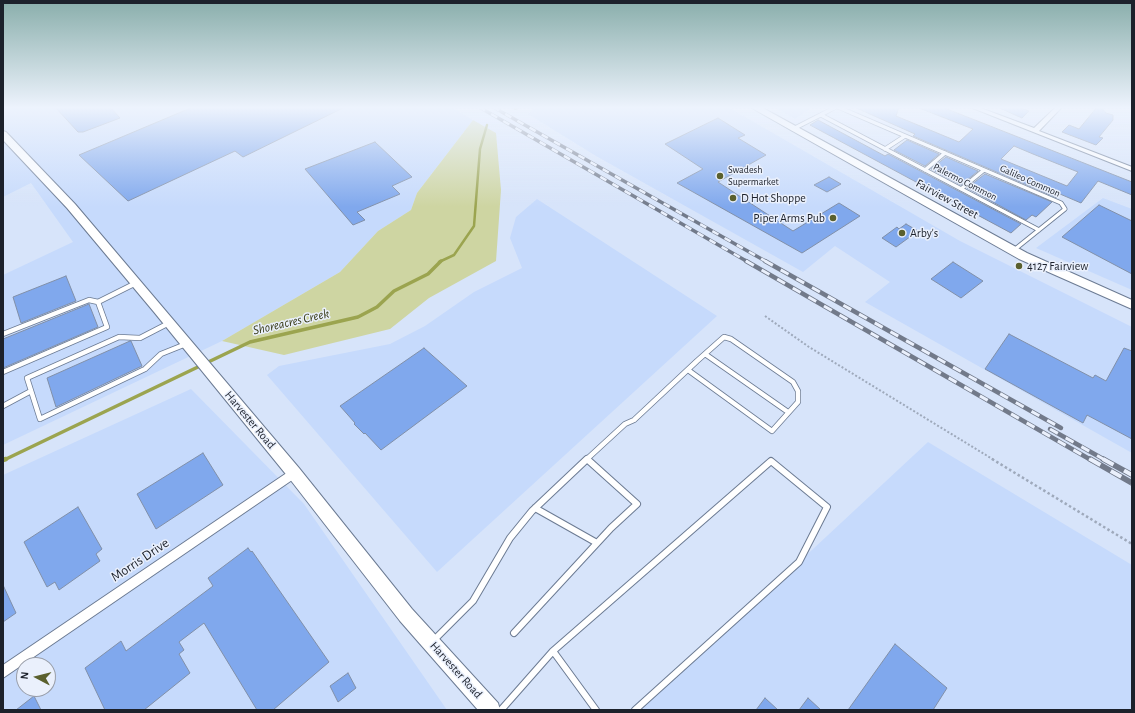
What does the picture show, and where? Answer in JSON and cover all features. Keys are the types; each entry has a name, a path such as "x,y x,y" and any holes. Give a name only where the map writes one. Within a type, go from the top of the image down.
{"main road":[{"name":"Harvester Road","path":"9,140 71,206 294,473 406,615 491,710"},
{"name":"Fairview Street","path":"814,140 1014,250 1132,305"}],"street":[{"path":"1061,140 1132,169"},
{"name":"Morris Drive","path":"3,672 294,473"}],"lane":[{"name":"Palermo Common","path":"869,140 1039,230"},
{"path":"885,149 898,140"},
{"name":"Galileo Common","path":"915,140 1061,203 1065,208 1014,250"},
{"path":"925,170 945,153"},
{"path":"961,189 984,170"},
{"path":"3,334 89,300 98,302 136,284"},
{"path":"3,372 107,326 98,302"},
{"path":"169,323 140,338 119,337 27,378 40,419 145,370 161,354 187,344"},
{"path":"431,643 473,601 510,538 536,508 625,424 634,420 705,354 724,337 731,339 793,382 798,391 798,402 772,431 688,370"},
{"path":"705,354 788,412"},
{"path":"3,406 31,391"},
{"path":"514,633 597,543 637,504 587,459"},
{"path":"501,710 553,651 771,461 827,507 799,562 635,710"},
{"path":"536,508 597,543"},
{"path":"553,651 596,710"}],"path":[{"path":"765,316 809,347 1132,544"}],"shaded area":[{"path":"3,140 457,140 417,193 411,210 378,231 340,272 222,341 3,445 3,275 73,242 31,183 3,197"},
{"path":"571,140 786,140 960,241 1132,327 1132,453 865,302 890,282 835,246 803,272"},
{"path":"1103,198 1132,209 1132,290 1036,248"},
{"path":"537,199 717,316 437,572 267,375 279,366 390,344 425,326 474,292 522,268 510,238 516,217"},
{"path":"191,389 304,504 447,710 3,710 3,475"},
{"path":"928,442 1132,565 1132,710 640,710"}],"green space":[{"path":"457,140 497,140 501,190 496,261 429,298 390,329 284,355 222,341 340,272 378,231 411,210 417,193"}],"building":[{"path":"114,140 277,140 243,157 235,151 128,201 79,155"},
{"path":"673,140 742,140 766,155 718,182 793,231 839,203 860,216 802,253 677,183 703,169 665,144"},
{"path":"838,140 856,140 885,156 888,154 1021,224 1011,233"},
{"path":"908,140 939,154 925,166 894,150"},
{"path":"923,140 955,140 959,142 961,140 1026,140 1132,182 1132,195 1098,181 1081,203 1060,194 1057,198","holes":["1014,146 1078,172 1067,186 1001,159"]},
{"path":"1084,140 1101,140 1096,145"},
{"path":"375,142 412,177 392,186 400,194 357,212 365,220 353,225 305,169"},
{"path":"946,157 978,171 961,185 931,169"},
{"path":"985,174 1052,202 1036,217 1032,215 1026,220 967,188"},
{"path":"829,177 841,184 827,192 814,185"},
{"path":"1099,205 1132,221 1132,274 1062,237"},
{"name":"Arby's","path":"906,224 918,231 896,247 882,238 897,227 899,229"},
{"path":"953,262 983,281 961,298 931,279"},
{"path":"66,276 76,301 21,323 13,297"},
{"path":"89,304 98,327 3,368 3,339"},
{"path":"1009,334 1093,378 1095,375 1106,381 1124,348 1132,351 1132,439 1087,415 1083,423 985,369"},
{"path":"130,341 142,366 56,407 47,378"},
{"path":"424,348 467,386 381,450 354,424 355,423 340,406"},
{"path":"203,453 223,485 156,529 137,494"},
{"path":"78,507 102,549 96,554 100,561 59,590 55,582 47,587 24,542"},
{"path":"248,548 251,552 252,551 329,662 273,710 257,710 204,623 179,642 184,650 179,654 190,673 144,710 105,710 85,668 121,641 126,651 213,586 208,578"},
{"path":"3,585 16,613 3,622"},
{"path":"895,644 947,688 933,710 848,710"},
{"path":"348,673 356,688 338,702 330,686"},
{"path":"34,697 41,710 16,710"},
{"path":"765,698 778,710 756,710"},
{"path":"808,698 821,710 799,710"}],"waterway":[{"name":"Shoreacres Creek","path":"441,261 454,255 474,226 480,149 483,140"},
{"name":"Shoreacres Creek","path":"4,460 250,342 358,317 377,307 394,291 428,274 441,261"}],"railway":[{"path":"537,140 748,262"},
{"path":"552,140 767,262"},
{"path":"746,261 1091,460"},
{"path":"765,261 1061,428"},
{"path":"1050,429 1105,460"},
{"path":"1090,459 1132,483"},
{"path":"1103,459 1132,475"}],"place":[{"name":"Swadesh Supermarket","path":"720,176"},
{"name":"D Hot Shoppe","path":"733,198"},
{"name":"Piper Arms Pub","path":"833,218"},
{"name":"Arby's","path":"902,233"},
{"name":"4127 Fairview","path":"1019,266"}]}
